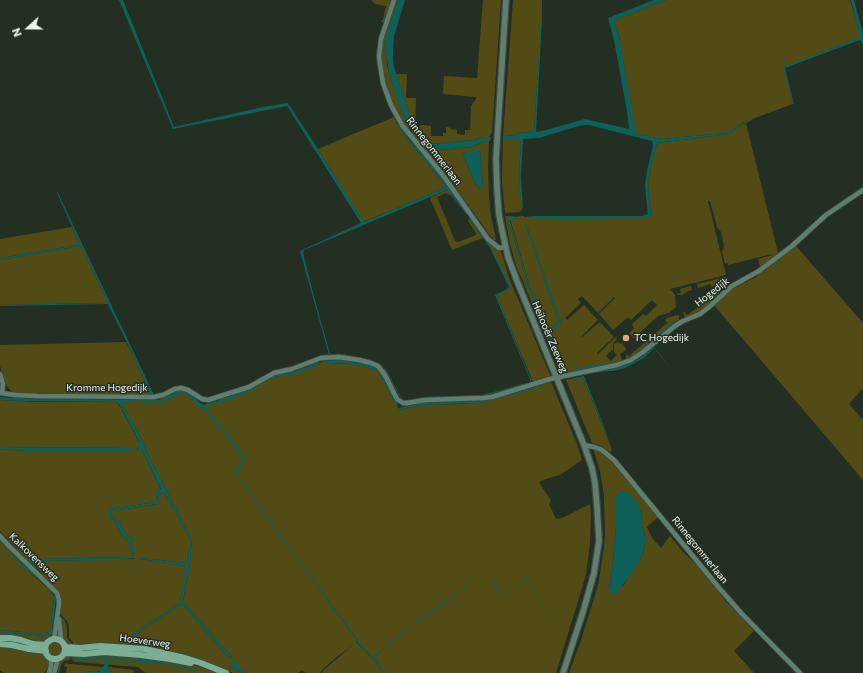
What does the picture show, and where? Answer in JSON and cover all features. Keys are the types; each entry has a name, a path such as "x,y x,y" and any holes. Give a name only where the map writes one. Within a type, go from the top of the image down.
{"main road":[{"path":"0,638 21,640 46,648"},
{"path":"50,640 61,640 65,650 61,658 54,659 47,654 46,648 50,640"},
{"path":"0,644 29,649 46,648"},
{"name":"Hoeverweg","path":"65,650 88,646 145,649 185,658 226,673"}],"street":[{"name":"Rinnegommerlaan","path":"394,0 381,39 380,48 381,74 391,105 402,125 442,174 488,239 499,248 506,247"},
{"name":"Heilooër Zeeweg","path":"506,0 496,175 499,215 506,247 517,281 558,378 592,468 599,522 598,547 592,583 563,673"},
{"name":"Hogedijk","path":"558,378 617,365 637,357 683,320 700,314 732,286 760,271 792,246 826,215 863,190"},
{"name":"Kromme Hogedijk","path":"1,393 37,396 154,397 163,395 174,389 181,388 188,390 202,399 208,400 249,387 274,372 292,369 321,358 339,357 359,360 378,366 383,372 397,399 404,403 425,400 492,397 558,378"},
{"path":"0,374 3,384 1,393"},
{"name":"Rinnegommerlaan","path":"584,444 594,446 602,450 614,460 720,589 742,614 800,673"},
{"name":"Kalkovensweg","path":"0,536 55,590 59,600 54,639"},
{"name":"Kalkovensweg","path":"57,614 61,640"},
{"path":"49,673 54,659"},
{"path":"54,659 54,673"}],"shaded area":[{"path":"371,0 390,0 390,7 385,22 381,22 386,6 375,4"},
{"path":"395,0 398,0 385,42 387,65 405,118 411,125 414,126 410,129 406,128 401,123 387,91 381,67 381,46"},
{"path":"483,0 501,0 492,132 489,137 474,140 432,144 420,130 417,135 426,146 425,150 412,136 413,132 421,125 431,126 431,136 443,136 443,133 446,133 446,127 457,130 457,134 465,135 465,130 470,130 471,106 476,97 443,94 444,76 477,78"},
{"path":"513,0 542,0 542,14 534,130 533,132 518,133 513,136 505,135 521,139 519,176 522,209 520,212 505,213 502,181 503,137"},
{"path":"666,0 850,0 861,37 784,67 793,104 752,119 746,123 778,253 760,267 758,259 772,254 728,265 728,263 725,264 722,252 724,246 721,232 717,227 710,201 708,201 726,275 670,289 675,295 676,307 669,313 658,316 634,338 629,333 634,328 632,324 643,314 646,316 657,305 652,300 631,320 628,317 613,330 599,314 615,298 614,297 598,313 582,296 578,299 581,303 565,318 567,320 584,305 598,320 581,337 600,322 614,337 597,353 598,354 616,337 617,339 613,344 613,350 606,356 611,361 617,355 614,352 614,344 618,342 620,344 622,343 626,350 620,354 622,360 620,363 562,375 516,265 510,244 505,216 511,216 508,217 508,219 528,286 547,330 547,336 563,373 565,371 549,335 561,322 526,223 525,224 559,322 550,330 531,290 510,219 519,218 518,216 524,216 525,218 651,218 648,180 657,143 729,134 745,123 744,122 732,130 724,133 662,139 635,132 619,36 614,22 618,19"},
{"path":"396,74 407,74 406,98 416,98 415,123 410,115"},
{"path":"394,117 405,136 444,184 444,186 442,189 363,222 318,149"},
{"path":"485,141 489,141 489,197 496,240 494,240 488,233 427,150 472,147","holes":["480,151 483,185 480,189 476,185 462,153"]},
{"path":"447,190 451,194 449,195 446,193 437,197 455,241 458,242 476,235 468,221 469,219 483,238 452,250 430,198"},
{"path":"472,217 491,244 501,251 509,278 551,377 532,384 531,382 533,382 497,296 510,287 490,246"},
{"path":"72,227 79,242 78,245 0,258 0,239"},
{"path":"81,246 107,301 106,303 0,305 0,260"},
{"path":"796,246 863,323 863,388 849,404 863,420 863,480 714,305 731,290 756,277"},
{"path":"726,277 725,280 712,287 710,284 698,288 697,284"},
{"path":"725,285 727,289 701,311 686,318 684,316 683,312 687,315 724,289 722,286"},
{"path":"691,286 692,290 682,295 677,294 681,293 680,289"},
{"path":"677,315 679,316 679,320 675,321 628,360 626,358 626,354 629,356 667,323 665,320 667,318"},
{"path":"126,342 151,395 15,393 7,386 0,366 0,345"},
{"path":"324,361 325,364 349,363 377,370 399,410 420,405 463,404 492,400 551,382 577,444 582,460 560,475 539,483 551,500 549,504 556,519 562,518 590,504 591,514 590,543 586,575 556,673 385,673 374,657 391,642 372,657 360,644 294,554 356,639 357,643 373,659 383,673 321,673 353,645 334,659 319,673 306,673 302,670 298,673 246,673 234,665 230,667 243,673 234,673 172,653 73,646 73,642 69,638 68,623 60,614 61,598 59,593 42,576 42,573 31,561 134,559 132,539 126,535 119,521 112,516 111,513 112,511 158,504 159,502 157,495 164,492 191,541 187,563 140,559 187,566 180,603 123,640 126,640 182,604 229,658 232,657 183,602 190,563 192,540 124,407 124,404 127,402 137,402 138,400 159,400 171,393 183,391 197,402 205,405 255,388 272,376 298,371"},
{"path":"582,377 606,434 612,451 610,452 603,447 592,443 566,380"},
{"path":"0,400 37,402 116,402 122,407 122,410 139,442 137,449 143,452 161,490 156,491 156,502 110,509 109,518 114,520 123,537 129,542 132,556 36,559 27,561 0,531 0,449 27,451 128,451 128,448 0,447"},
{"path":"593,448 597,449 611,459 658,517 647,527 652,538 661,548 670,536 754,631 734,651 754,673 569,673 580,643 599,580 605,533 604,495 600,471","holes":["621,491 627,493 642,512 641,521 645,544 642,556 623,586 609,589 616,527 616,496"]},
{"path":"0,541 22,565 22,567 0,567"},
{"path":"0,568 24,568 50,590 54,598 51,624 52,629 54,630 44,641 0,637 0,632 46,636 48,632 45,634 0,630"},
{"path":"60,617 66,623 67,638 72,646 69,646 63,638"},
{"path":"55,642 60,644 62,649 60,654 55,656 50,654 48,649 50,644"},
{"path":"0,646 41,653 48,661 49,666 44,673 4,673 0,670"},
{"path":"101,654 175,661 219,673 146,673 138,667 76,662 72,659 73,655"},
{"path":"71,655 70,660 62,662 59,673 56,673 59,663"},
{"path":"66,663 104,667 97,672 86,671 82,673 66,673 67,667 63,666"},
{"path":"109,667 134,670 133,673 114,673 109,670"}],"water":[{"path":"119,0 123,0 174,127 287,103 364,222 442,189 444,186 444,184 405,136 397,124 398,123 469,214 467,215 447,190 304,250 303,253 330,354 334,354 334,356 329,355 300,251 361,223 287,106 173,129"},
{"path":"398,0 405,0 394,36 393,59 394,67 410,115 415,123 411,125 405,118 396,95 389,72 386,54 386,37"},
{"path":"654,0 666,0 618,19 614,22 619,36 636,133 662,139 724,133 745,123 729,134 657,143 648,180 651,218 524,218 533,216 642,216 648,214 645,185 653,146 652,141 589,125 583,125 539,138 523,139 521,177 522,208 519,176 521,139 506,140 504,137 505,135 513,136 518,133 533,132 534,130 541,19 536,132 585,119 629,129 614,40 608,18"},
{"path":"851,0 854,0 863,33 863,47 861,40 857,41 785,68 793,104 783,67 860,37"},
{"path":"417,130 420,130 432,144 491,137 490,141 485,141 472,147 427,150 477,217 425,150 426,146 417,135"},
{"path":"479,150 480,152 483,185 480,189 476,185 462,153"},
{"path":"56,191 154,395 151,395 108,304 0,306 106,303 107,301 81,246 0,260 0,258 78,245 79,242"},
{"path":"508,217 519,217 511,219 510,221 531,290 550,330 559,322 525,224 526,223 561,321 549,335 564,371 568,371 569,373 563,373 547,336 547,330 530,292 508,219"},
{"path":"472,218 487,240 510,285 510,289 497,296 532,382 495,295 509,287 490,248 469,219"},
{"path":"674,321 675,322 644,349 632,357"},
{"path":"654,347 678,377 654,348 644,358 625,368 592,373 631,363"},
{"path":"343,354 357,357 343,356"},
{"path":"359,357 378,363 386,370 401,398 405,401 400,398 387,373 379,364"},
{"path":"347,360 375,367 381,372 386,380 398,404 395,404 377,370 349,363 324,364 324,361"},
{"path":"319,362 320,364 291,376 280,376 269,379 251,391 229,400 212,404 208,406 207,409 246,458 236,474 366,651 372,657 433,609 465,588 466,583 475,580 466,584 466,588 409,628 374,657 385,673 383,673 373,659 363,650 234,473 243,458 205,410 198,406 190,397 179,393 163,403 156,404 141,402 141,400 164,400 171,393 182,390 188,392 204,405 248,390 271,376 291,373"},
{"path":"617,362 574,372 573,369 588,366"},
{"path":"584,376 612,450 583,378 565,380"},
{"path":"551,381 536,388 483,403 420,405 399,410 398,408 426,402 491,400"},
{"path":"526,383 482,396 428,398 407,401 425,397 483,395"},
{"path":"0,397 36,399 138,400 137,402 127,402 124,404 124,407 192,540 190,563 183,602 232,657 229,658 182,604 126,640 123,640 180,603 186,566 140,559 187,563 191,541 164,492 157,495 159,502 158,504 112,511 111,513 112,516 119,521 126,535 132,539 134,558 121,560 31,561 39,571 37,571 27,561 36,559 132,556 129,542 123,537 114,520 109,518 108,511 110,509 156,502 157,500 155,493 161,489 143,452 138,450 139,441 122,409 123,407 116,402 20,401 0,400"},
{"path":"0,447 137,449 128,451 27,451 0,449"},
{"path":"621,491 627,492 636,501 641,509 641,521 645,544 642,556 630,576 617,592 611,594 609,589 616,527 616,496"},
{"path":"0,539 21,562 46,584 24,568 0,568 21,567 22,565 0,541"},
{"path":"527,578 558,629 527,579 503,597"},
{"path":"492,579 494,580 503,597"},
{"path":"50,590 56,599 53,625 51,624 54,598"},
{"path":"0,630 45,634 52,630 50,634 46,636 0,632"},
{"path":"77,656 145,660 169,665 113,660 109,661 108,665 109,670 114,673 82,673 86,671 99,672 105,662 104,660 74,659"},
{"path":"233,659 246,673 230,667 234,665 231,660"}],"waterway":[{"path":"169,665 202,673"}],"place":[{"name":"TC Hogedijk","path":"626,338"}]}
